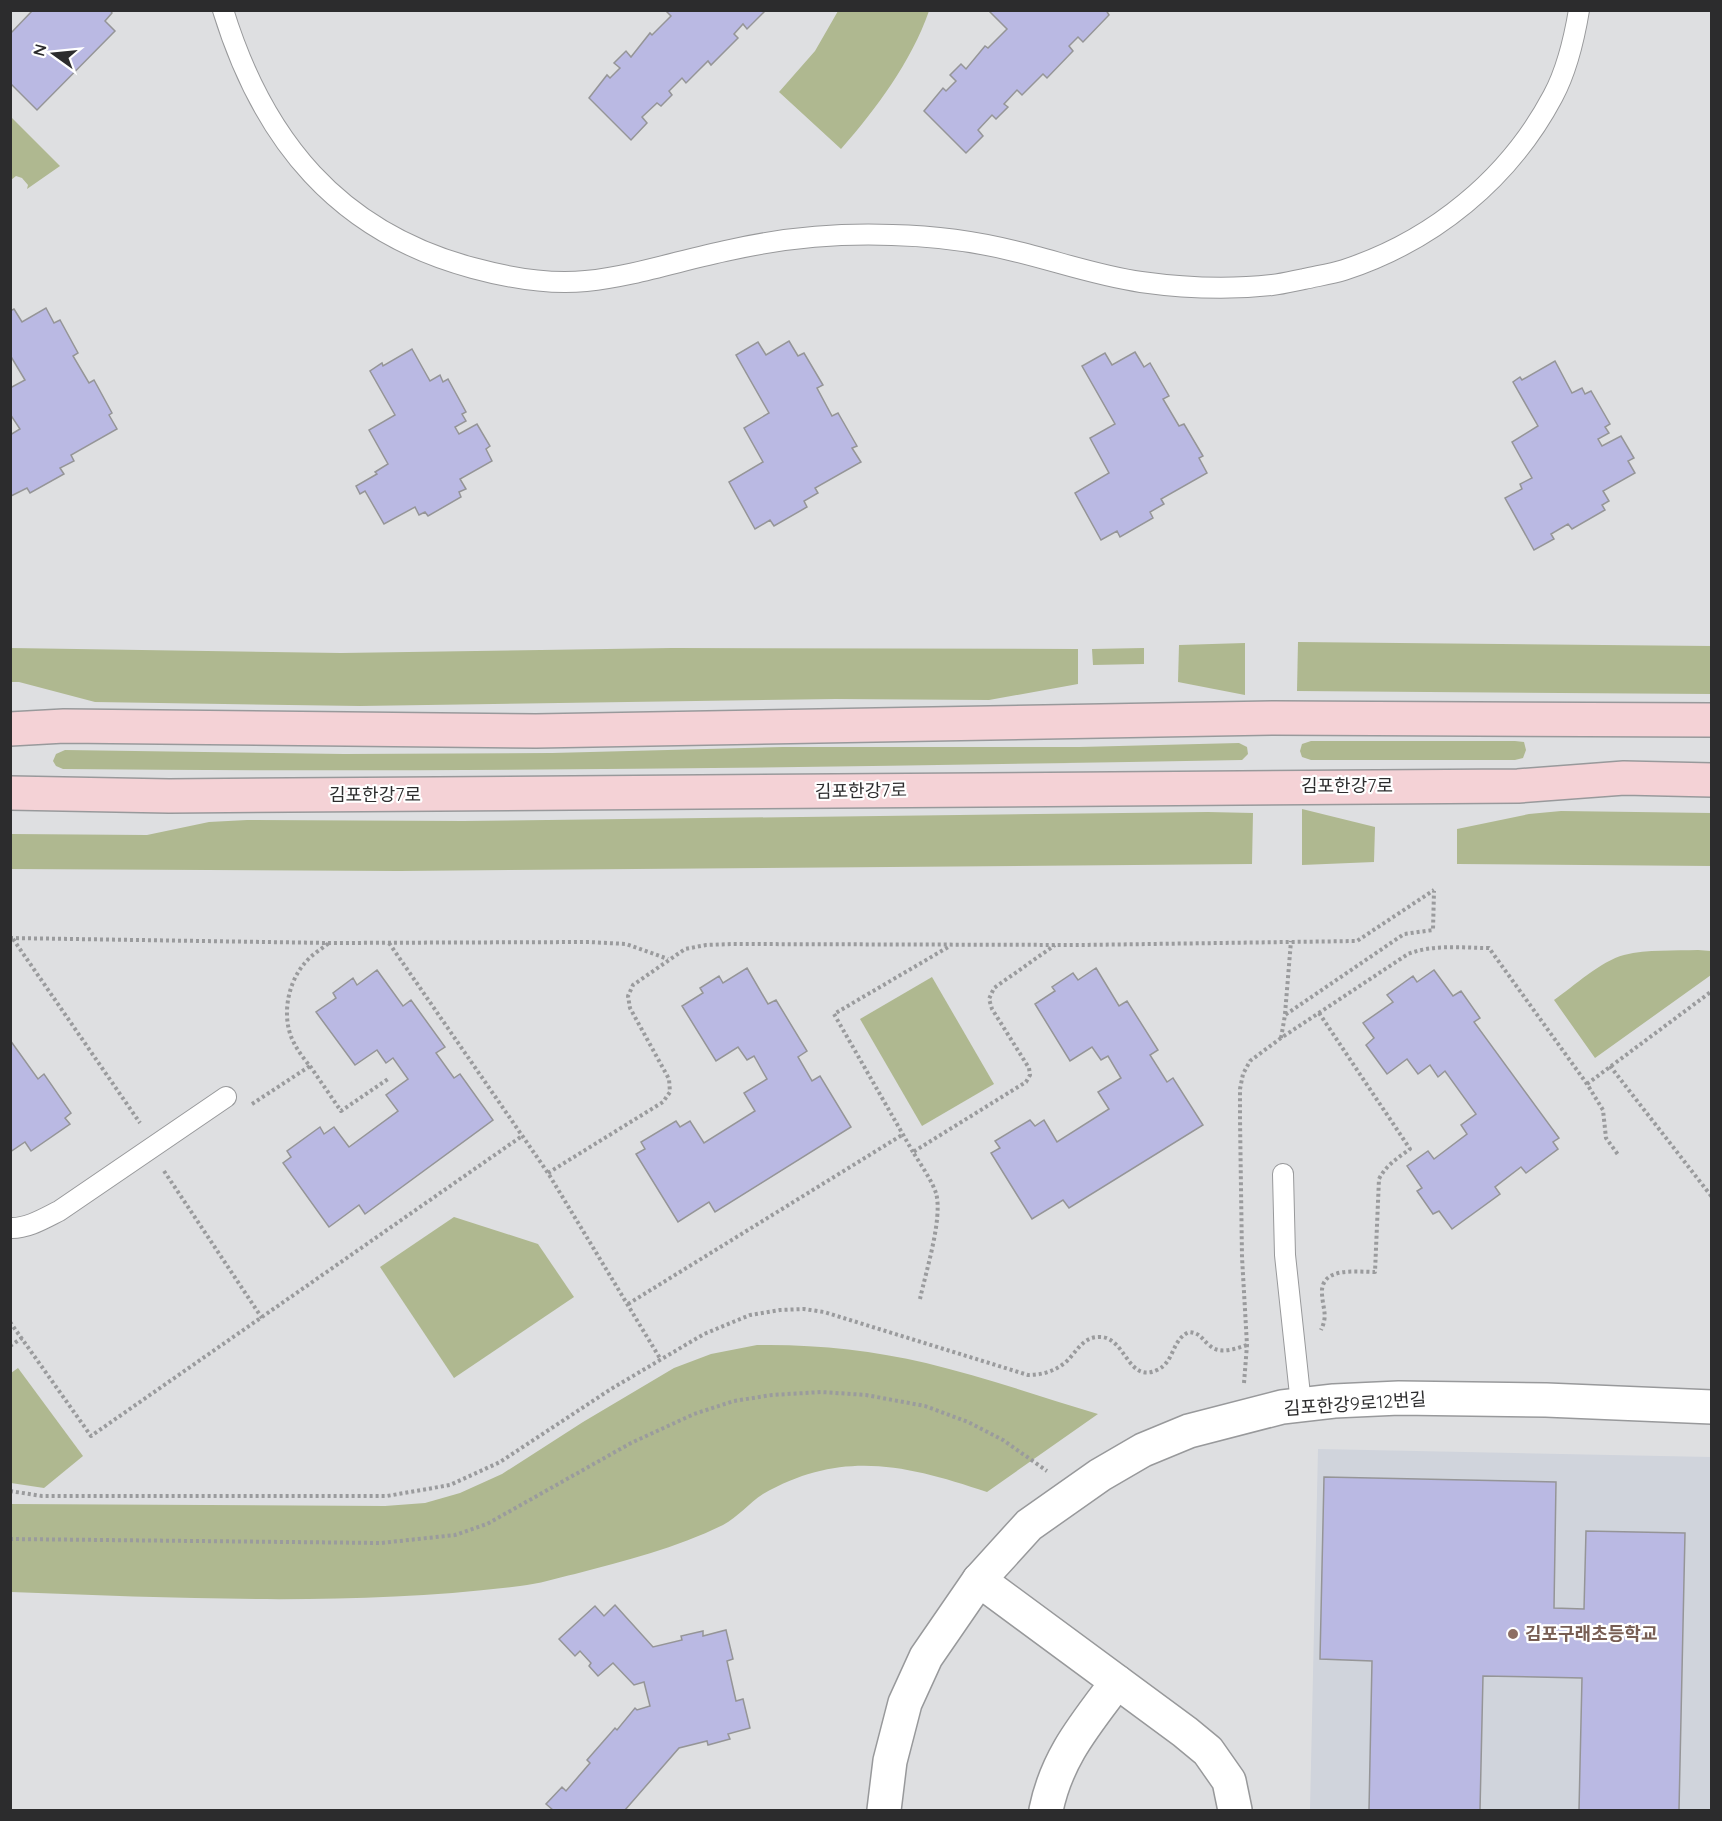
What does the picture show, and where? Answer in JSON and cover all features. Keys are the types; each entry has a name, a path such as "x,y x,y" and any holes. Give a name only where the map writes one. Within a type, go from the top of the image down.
{"main road":[{"path":"10,729 64,726 536,730 1275,718 1712,720"},
{"name":"김포한강7로","path":"10,793 169,796 1518,786 1624,778 1712,780"},
{"path":"10,806 169,796"}],"street":[{"name":"김포한강9로12번길","path":"884,1810 890,1761 905,1703 926,1657 979,1580 1029,1525 1100,1475 1143,1450 1189,1431 1301,1404 1399,1398 1546,1400 1712,1407"},
{"path":"979,1580 1208,1751 1228,1781 1235,1810"},
{"path":"1046,1810 1059,1766 1070,1746 1117,1682"}],"lane":[{"path":"223,10 252,88 283,139 316,179 358,216 390,236 424,252 456,263 527,280 581,282 642,272 765,243 844,235 892,235 945,237 982,244 1138,282 1176,286 1225,287 1274,285 1342,271 1388,252 1436,226 1469,201 1509,163 1554,96 1565,67 1579,10"},
{"path":"10,1228 36,1222 59,1211 226,1097"},
{"path":"1283,1174 1285,1255 1301,1404"}],"path":[{"path":"548,1173 663,1102 670,1092 669,1079 630,1008 628,996 633,985 685,949 705,945 1055,945 1357,940 1434,890 1433,930 1404,934 1285,1015"},
{"path":"11,938 329,943 610,943 642,948 669,959"},
{"path":"11,938 144,1129"},
{"path":"1281,1038 1291,941"},
{"path":"388,942 548,1173 661,1360"},
{"path":"329,943 305,962 294,978 289,997 287,1023 293,1043 341,1111 388,1078"},
{"path":"920,1299 937,1222 938,1205 935,1190 834,1014 951,945"},
{"path":"913,1152 1026,1082 1030,1075 1029,1068 992,1009 989,999 994,988 1055,945"},
{"path":"1243,1389 1247,1345 1242,1257 1240,1089 1243,1074 1250,1061 1281,1038 1401,959 1419,950 1489,948 1587,1084 1603,1110 1606,1138 1619,1156"},
{"path":"1587,1084 1712,991"},
{"path":"1318,1340 1326,1318 1323,1282 1330,1275 1341,1272 1375,1272 1379,1179 1390,1164 1410,1149 1319,1013"},
{"path":"250,1105 310,1066"},
{"path":"1610,1066 1712,1197"},
{"path":"628,1304 902,1135"},
{"path":"10,1322 91,1436 522,1136"},
{"path":"160,1164 262,1318"},
{"path":"10,1491 42,1496 387,1496 426,1491 450,1485 500,1462 611,1389 704,1334 750,1315 780,1310 804,1309 824,1312 1028,1375 1039,1375 1050,1371 1066,1362 1078,1346 1099,1336 1110,1338 1118,1344 1129,1364 1138,1370 1147,1372 1164,1366 1176,1341 1189,1332 1203,1337 1209,1346 1216,1350 1247,1345"},
{"path":"10,1346 22,1338"},
{"path":"10,1539 381,1543 456,1535 486,1524 631,1443 694,1414 734,1401 772,1395 821,1392 866,1395 925,1407 968,1422 1003,1440 1047,1471"}],"shaded area":[{"name":"김포구래초등학교","path":"1318,1449 1711,1457 1711,1810 1310,1810"}],"green space":[{"path":"838,11 929,11 913,48 892,84 841,149 779,92 815,51"},
{"path":"11,117 60,166 27,189 28,185 22,178 16,176 11,180"},
{"path":"1298,642 1711,646 1711,694 1297,691"},
{"path":"1245,643 1245,695 1178,682 1179,645"},
{"path":"11,648 341,653 672,648 1078,649 1078,684 989,700 836,699 360,706 95,702 19,682 11,682"},
{"path":"1144,648 1144,664 1093,665 1092,649"},
{"path":"1311,741 1515,741 1524,742 1526,750 1523,758 1515,760 1311,760 1302,757 1300,751 1302,744"},
{"path":"1239,743 1247,747 1248,754 1242,760 947,765 505,770 210,770 63,769 56,766 53,761 56,754 65,750 344,754 552,753 783,747 1079,747"},
{"path":"1302,809 1375,827 1374,862 1302,865"},
{"path":"1561,811 1711,813 1711,866 1457,864 1457,829 1529,814"},
{"path":"1253,813 1252,864 399,871 10,869 11,834 147,835 209,822 247,820 463,821"},
{"path":"1652,951 1711,951 1711,975 1595,1058 1554,1000 1597,968 1615,958"},
{"path":"932,977 994,1084 922,1126 860,1019"},
{"path":"454,1217 538,1244 574,1297 454,1378 380,1267"},
{"path":"757,1345 842,1349 905,1358 969,1374 1098,1414 987,1492 957,1482 901,1469 847,1466 820,1471 792,1480 763,1494 728,1522 687,1541 613,1564 527,1585 457,1593 329,1599 11,1592 11,1504 385,1506 425,1503 460,1493 502,1474 674,1368 711,1354"},
{"path":"18,1368 83,1456 44,1488 11,1483 11,1373"}],"building":[{"path":"33,10 110,10 112,13 105,21 115,31 37,110 10,83 10,34"},
{"path":"665,10 766,10 747,29 743,24 734,34 738,38 711,65 708,61 686,83 682,78 669,91 672,95 661,106 657,103 642,117 647,123 631,140 589,98 607,75 610,78 620,68 614,63 626,51 631,57 650,33 652,35 671,16"},
{"path":"988,10 1106,10 1109,15 1083,42 1078,37 1069,46 1073,51 1047,78 1043,74 1022,95 1017,90 1004,104 1008,107 996,119 992,115 978,130 983,136 966,153 924,111 943,88 946,91 956,81 950,75 961,64 966,69 985,46 988,48 1007,29"},
{"path":"46,308 54,323 60,320 78,353 73,356 89,383 94,380 112,413 109,415 117,429 71,455 74,461 60,468 64,474 30,493 27,488 11,496 10,435 20,429 10,414 10,388 25,380 10,355 10,311 14,309 22,322"},
{"path":"789,341 798,356 804,353 823,385 817,388 832,416 838,413 857,446 852,448 861,462 815,488 818,493 804,501 807,507 774,526 770,520 755,529 729,482 763,462 744,428 769,413 736,355 758,342 766,355"},
{"path":"412,349 430,381 440,375 443,382 448,379 466,412 462,414 466,421 455,427 459,434 477,424 490,446 486,449 492,461 460,479 466,489 459,492 461,497 428,516 425,512 419,515 415,507 384,524 365,491 360,494 356,486 377,474 375,472 388,464 369,430 395,415 370,371"},
{"path":"1135,352 1144,367 1150,363 1169,396 1163,399 1179,426 1184,424 1203,456 1199,458 1207,473 1161,499 1164,504 1150,512 1153,518 1120,537 1117,531 1101,540 1075,493 1109,473 1090,438 1115,424 1082,366 1105,353 1112,365"},
{"path":"1555,361 1572,393 1582,388 1585,394 1591,391 1610,424 1605,427 1609,433 1598,439 1602,446 1621,436 1634,458 1628,461 1635,473 1603,491 1609,501 1602,505 1605,510 1572,529 1568,524 1551,534 1554,539 1534,550 1505,498 1522,489 1520,484 1532,478 1512,442 1538,426 1513,382 1520,377 1522,380"},
{"path":"747,968 768,1004 776,1000 807,1051 798,1057 812,1081 820,1076 851,1127 715,1212 709,1202 678,1222 636,1154 645,1149 641,1142 676,1121 680,1127 690,1121 704,1143 755,1111 744,1093 767,1079 754,1056 747,1060 738,1047 716,1061 682,1006 703,993 700,988 719,976 723,983"},
{"path":"1096,968 1119,1006 1127,1001 1158,1050 1150,1055 1167,1082 1173,1078 1203,1125 1069,1208 1063,1200 1032,1219 991,1153 1000,1148 995,1141 1030,1120 1035,1126 1044,1120 1057,1142 1109,1109 1098,1092 1121,1078 1108,1056 1101,1060 1092,1047 1070,1061 1035,1004 1055,991 1052,987 1073,973 1078,980"},
{"path":"377,970 403,1006 411,1000 445,1047 436,1053 454,1078 460,1074 493,1120 365,1214 359,1205 329,1227 283,1163 291,1157 287,1151 320,1127 324,1134 334,1127 349,1147 398,1111 386,1095 408,1079 393,1058 386,1063 377,1050 355,1065 316,1012 336,998 333,993 353,978 357,985"},
{"path":"1434,970 1453,996 1461,991 1480,1018 1474,1022 1559,1138 1553,1142 1558,1149 1526,1173 1521,1167 1495,1187 1500,1194 1452,1229 1439,1211 1433,1214 1417,1191 1422,1188 1407,1166 1428,1151 1434,1159 1467,1134 1461,1125 1476,1114 1445,1071 1438,1077 1430,1065 1418,1074 1407,1059 1387,1074 1366,1045 1374,1038 1363,1023 1393,1002 1387,995 1413,976 1417,982"},
{"path":"10,1040 38,1079 44,1074 71,1113 65,1118 70,1124 31,1151 25,1142 10,1152"},
{"name":"김포구래초등학교","path":"1324,1477 1556,1482 1554,1608 1584,1609 1586,1531 1685,1533 1679,1810 1579,1810 1582,1678 1483,1676 1480,1810 1369,1810 1372,1661 1320,1659"},
{"path":"615,1605 653,1647 682,1640 681,1636 703,1631 703,1636 726,1630 733,1659 727,1661 736,1701 743,1699 750,1728 728,1734 730,1739 708,1745 707,1741 679,1748 625,1810 553,1810 546,1804 562,1787 566,1791 590,1763 587,1760 615,1728 617,1730 635,1708 637,1710 650,1706 644,1682 634,1685 613,1663 598,1676 589,1666 591,1663 580,1651 575,1656 559,1639 595,1606 604,1616"}],"place":[{"name":"김포구래초등학교","path":"1513,1634"}]}
